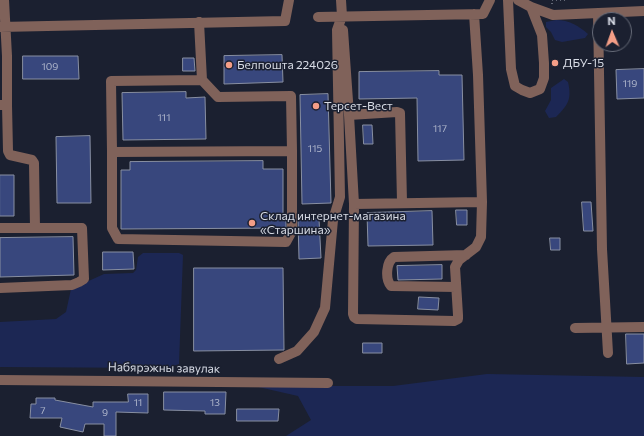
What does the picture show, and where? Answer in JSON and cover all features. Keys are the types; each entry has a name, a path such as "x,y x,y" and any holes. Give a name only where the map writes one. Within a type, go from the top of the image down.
{"street":[{"path":"4,0 2,27 7,56 4,105 8,151 10,155 32,160 34,163 35,228"},
{"path":"2,27 284,21 289,0"},
{"path":"341,0 348,84 354,204 353,314 354,318 357,320 454,321 458,319 455,267 460,260 476,247 480,237 482,202 478,75 474,14"},
{"path":"318,17 483,14 490,0"},
{"path":"508,0 511,69 515,86 530,93 540,89 544,78 542,35 531,7"},
{"path":"518,0 531,7 553,15 592,13"},
{"path":"632,12 644,12"},
{"path":"279,359 297,351 314,332 325,308 333,220 340,197 337,30 342,16"},
{"path":"199,22 202,80 218,97 291,96 292,231 286,242 118,239 112,228 111,81 202,80"},
{"path":"599,52 602,250 608,353"},
{"path":"349,115 400,113 402,202"},
{"path":"112,152 292,151"},
{"path":"354,204 402,202 482,202"},
{"path":"0,228 82,228 84,278 72,285 0,288"},
{"path":"456,287 391,286 388,283 388,265 391,258 394,256 466,255"},
{"path":"576,328 644,327"},
{"name":"Набярэжны завулак","path":"0,380 328,382"}],"shaded area":[{"path":"556,20 574,24 588,34 585,38 562,42 555,40 551,32 546,27 546,22"},
{"path":"564,79 568,82 570,93 568,101 564,109 556,117 549,118 545,111 551,100 551,88"},
{"path":"143,253 179,253 183,255 179,364 167,368 0,367 0,322 56,319 66,312 71,289 104,274 133,273 136,270 138,257"},
{"path":"487,374 644,377 644,436 286,436 311,420 298,396 254,386 393,386"}],"building":[{"path":"282,55 283,82 224,84 224,56"},
{"path":"23,56 78,56 79,79 23,79"},
{"path":"183,58 194,58 195,71 183,71"},
{"path":"644,69 644,98 617,99 616,70"},
{"path":"439,71 439,75 462,75 464,160 418,161 417,98 359,99 359,72"},
{"path":"186,92 186,98 205,97 206,139 123,140 122,93"},
{"path":"328,94 331,203 302,204 300,95"},
{"path":"363,125 372,125 373,144 364,144"},
{"path":"90,136 91,203 57,203 56,137"},
{"path":"263,161 263,169 283,169 283,221 286,220 286,228 121,229 121,170 130,170 130,162"},
{"path":"0,175 14,175 14,216 0,216"},
{"path":"582,202 591,202 593,231 584,231"},
{"path":"456,210 467,210 467,225 457,225"},
{"path":"432,211 433,245 368,246 367,213"},
{"path":"319,219 321,258 299,259 298,220"},
{"path":"73,237 74,275 0,277 0,238"},
{"path":"550,238 560,238 560,250 551,250"},
{"path":"103,252 133,252 134,269 103,270"},
{"path":"442,265 442,279 398,280 397,266"},
{"path":"194,268 283,268 284,350 194,351"},
{"path":"419,297 439,298 438,310 418,309"},
{"path":"626,334 644,334 644,363 627,364"},
{"path":"363,343 382,343 382,353 363,353"},
{"path":"164,392 226,392 225,414 205,414 205,411 164,410"},
{"path":"128,394 148,394 148,413 116,412 116,436 104,436 104,424 85,424 83,432 60,427 62,418 30,418 31,404 36,404 36,398 55,398 55,400 93,407 93,402 128,402"},
{"path":"237,409 279,409 278,421 237,421"}],"place":[{"name":"ДБУ-15","path":"555,63"},
{"name":"Белпошта 224026","path":"229,65"},
{"name":"Терсет-Вест","path":"316,106"},
{"name":"Склад интернет-магазина «Старшина»","path":"252,223"}]}
